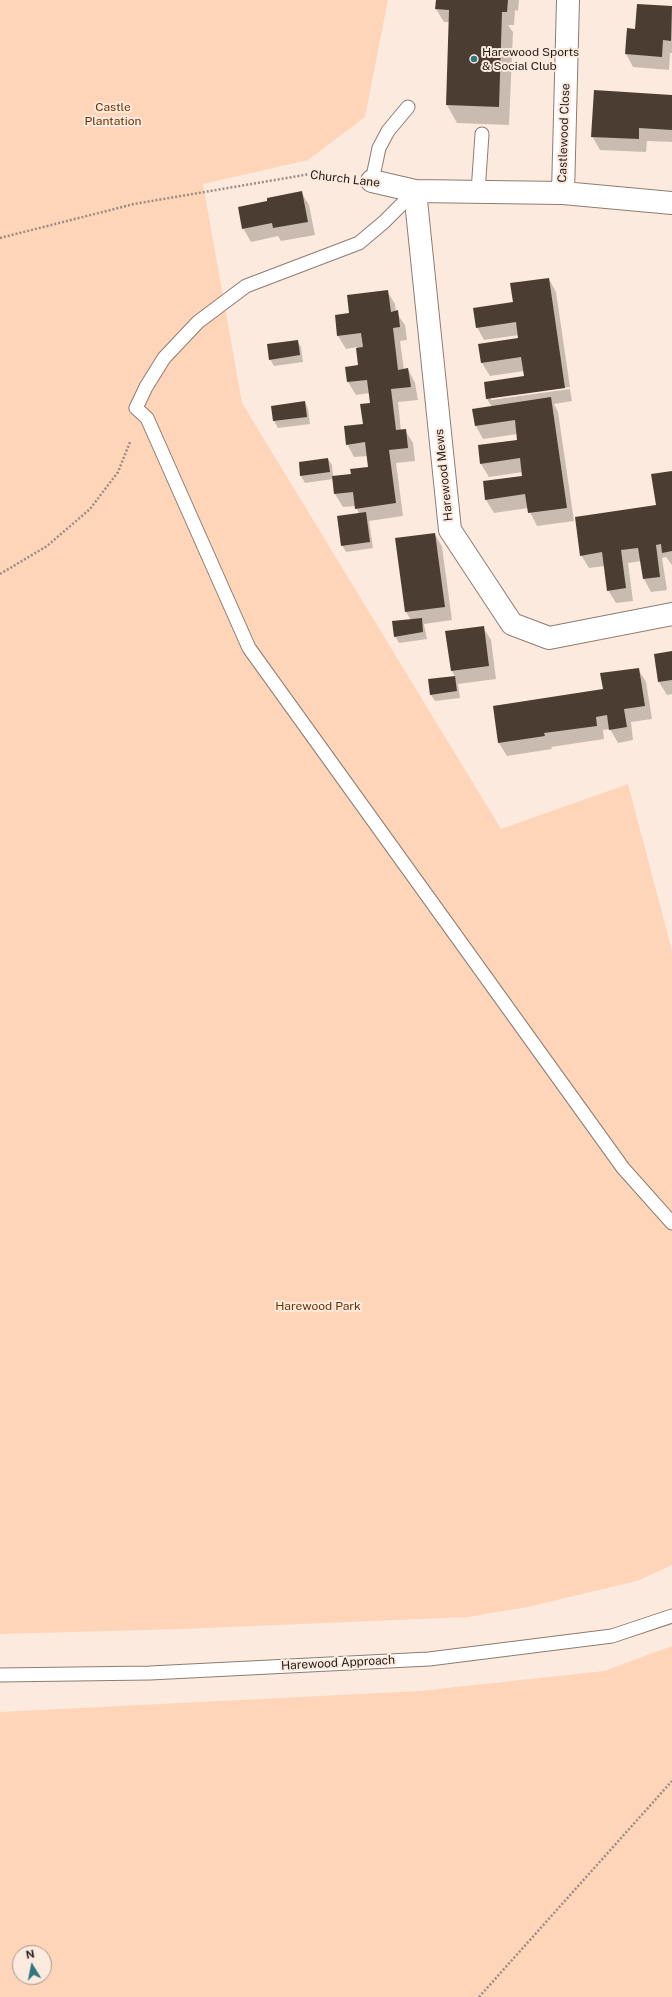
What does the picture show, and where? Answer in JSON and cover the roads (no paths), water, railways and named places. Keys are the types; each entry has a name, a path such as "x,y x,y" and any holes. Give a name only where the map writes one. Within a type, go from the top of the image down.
{"street":[{"name":"Castlewood Close","path":"563,193 568,0"},
{"name":"Church Lane","path":"372,181 415,191 563,193 672,203"},
{"name":"Harewood Mews","path":"415,191 450,530 512,624 549,638 672,614"}],"lane":[{"path":"372,181 379,148 388,131 408,107"},
{"path":"478,192 482,134"},
{"path":"415,191 384,222 359,243 246,286 198,322 164,358 136,408 147,418 249,648 623,1168 672,1223"},
{"name":"Harewood Approach","path":"0,1675 150,1673 429,1659 612,1636 672,1616"}],"place":[{"name":"Harewood Sports & Social Club","path":"474,59"}],"park label":[{"name":"Castle Plantation","path":"113,114"},
{"name":"Harewood Park","path":"318,1306"}]}
